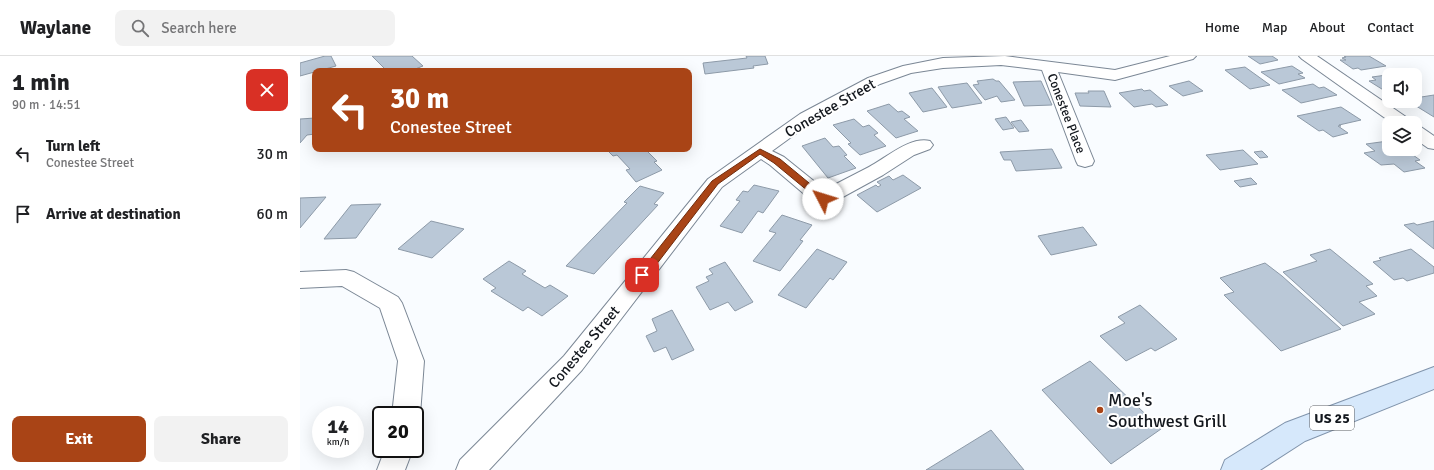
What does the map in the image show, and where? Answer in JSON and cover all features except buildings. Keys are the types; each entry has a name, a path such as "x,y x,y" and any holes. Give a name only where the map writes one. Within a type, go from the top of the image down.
{"main road":[{"name":"US 25","path":"1235,470 1295,432 1434,378"}],"street":[{"name":"Conestee Street","path":"470,470 574,363 715,182 806,118 874,81 908,69 943,63 1001,60 1116,75 1188,56"},
{"path":"1307,56 1393,116"},
{"name":"Conestee Place","path":"1048,66 1085,161"},
{"path":"1422,136 1434,144"},
{"path":"760,151 777,161 823,199 876,171 908,150 924,145"},
{"path":"300,280 346,278 390,303 412,361 407,406"},
{"path":"391,470 396,458"}],"place":[{"name":"Moe's Southwest Grill","path":"1100,410"}],"route":[{"path":"642,275 715,182 760,151 777,161 823,199"}]}
